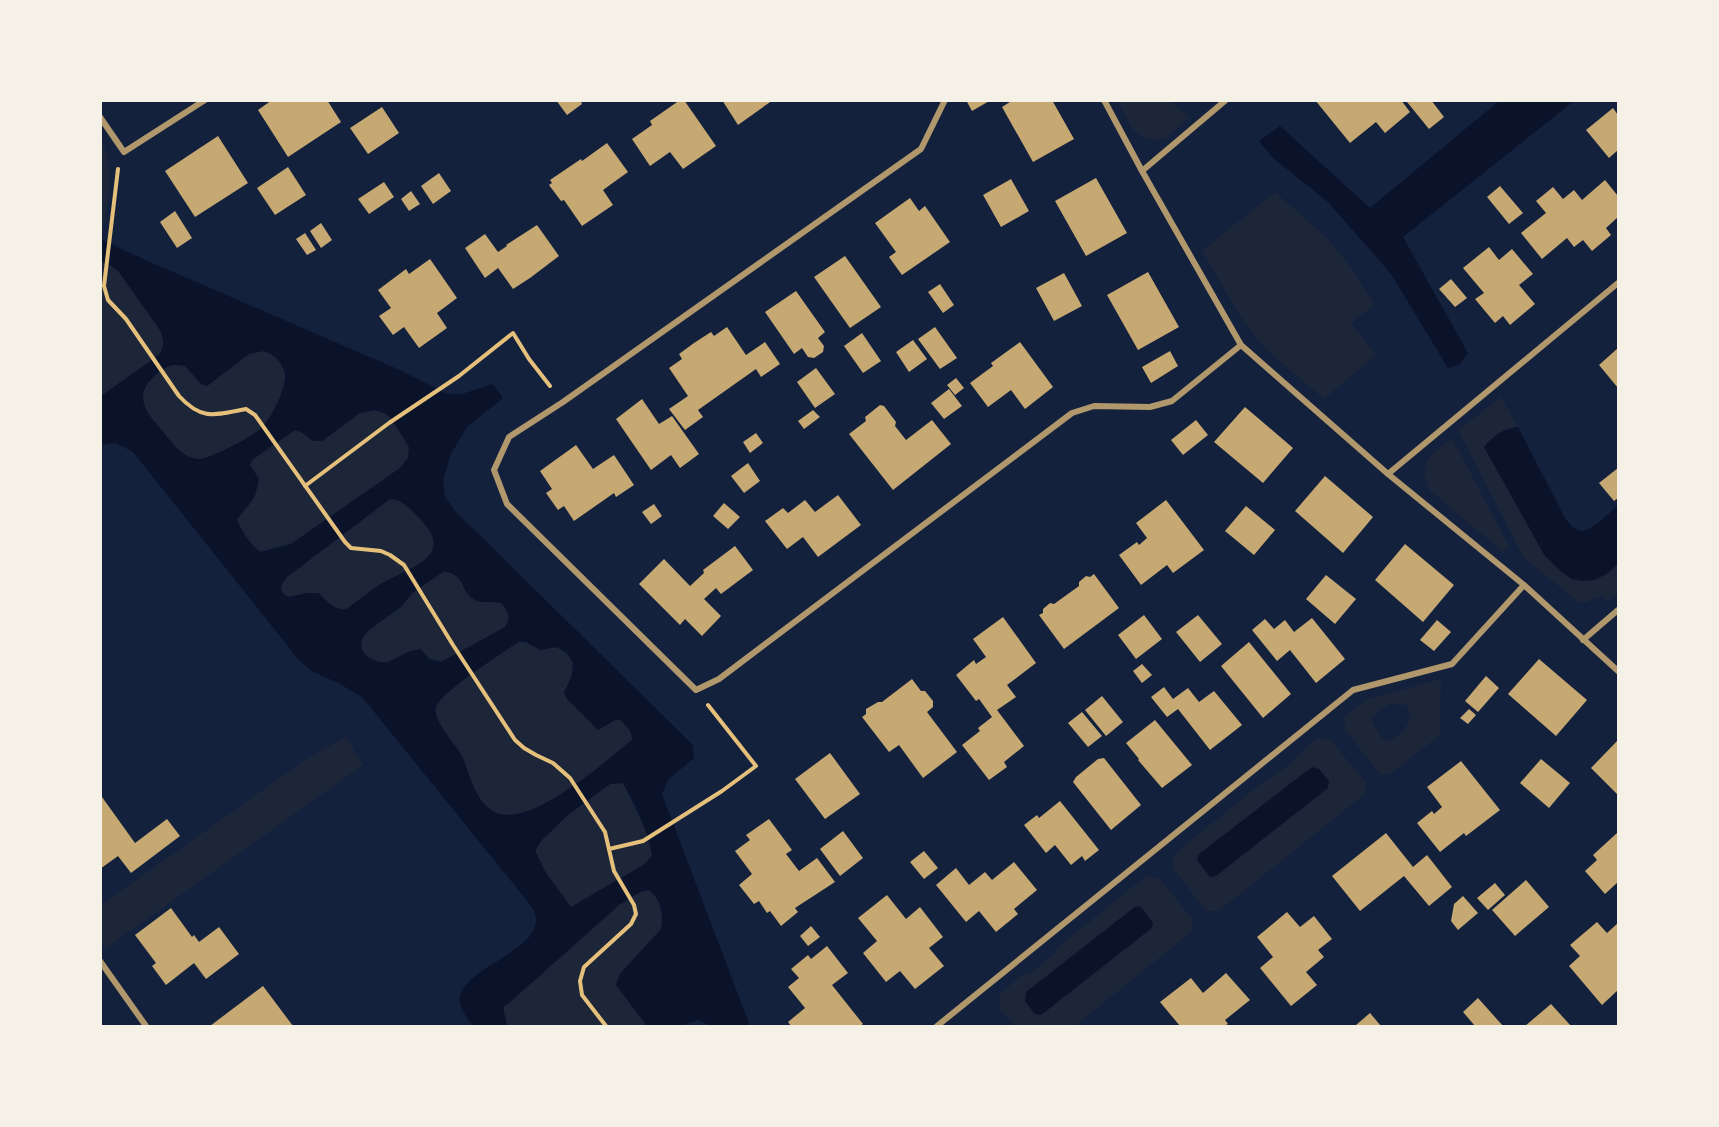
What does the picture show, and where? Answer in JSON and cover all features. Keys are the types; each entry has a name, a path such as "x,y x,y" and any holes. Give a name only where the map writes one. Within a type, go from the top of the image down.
{"street":[{"path":"100,117 124,152 204,100"},
{"path":"945,100 921,149 563,402 508,437 494,470 507,504 696,690 719,679 1072,413 1094,406 1150,407 1172,400 1241,345"},
{"path":"1104,100 1241,345 1388,474 1524,585 1618,671"},
{"path":"1142,171 1226,100"},
{"path":"1388,474 1618,283"},
{"path":"937,1026 1353,690 1452,664 1524,585"},
{"path":"1583,640 1618,610"},
{"path":"100,961 146,1026"}],"path":[{"path":"124,152 118,167 105,271 104,286 108,300 126,320 188,406 202,414 218,415 246,409 255,415 345,542 351,548 381,551 404,565 515,740 530,752 553,763 570,778 605,832 614,871 634,905 636,914 631,924 584,966 580,981 582,995 606,1026"},
{"path":"100,299 108,300"},
{"path":"304,486 389,423 459,376 513,333 563,402"},
{"path":"609,849 643,842 756,766 696,690"}],"shaded area":[{"path":"1117,101 1169,101 1189,117 1166,138 1156,140 1144,138 1134,131"},
{"path":"1499,101 1574,101 1403,237 1468,353 1460,364 1448,368 1391,274 1328,202 1273,158 1259,141 1280,126 1370,208"},
{"path":"100,138 108,161 109,174 108,201 101,239"},
{"path":"1275,192 1327,238 1353,270 1374,305 1351,323 1376,355 1324,399 1264,348 1241,317 1202,251"},
{"path":"100,239 402,371 447,394 462,394 493,384 503,398 467,427 451,454 443,480 445,496 454,510 693,745 694,758 668,780 662,794 750,1026 711,1026 698,1020 682,1026 647,1026 616,985 620,974 661,929 661,908 649,890 640,892 619,905 503,1007 507,1026 473,1026 460,1002 462,990 471,979 515,950 527,939 535,927 534,911 362,697 313,672 298,659 133,452 116,443 101,445 101,396 159,355 163,343 160,330 118,271 101,262","holes":["264,351 278,360 284,370 283,388 268,420 258,431 212,455 195,459 184,454 171,442 146,408 143,394 147,384 169,366 176,365 185,366 201,384 207,386 249,354","374,410 391,418 409,447 408,458 400,468 291,544 260,552 247,538 237,520 256,492 259,479 250,465 252,460 295,430 313,441 322,441 360,413","390,499 403,503 413,512 430,532 434,543 425,560 377,587 346,609 334,607 318,593 289,597 282,591 287,577","443,572 450,573 459,579 473,599 501,603 509,618 505,627 441,662 429,659 421,649 410,651 388,662 379,662 367,657 362,650 363,637 402,606 412,593","518,642 526,642 540,650 556,647 567,653 573,663 572,675 564,693 567,699 598,730 615,720 620,720 629,729 632,740 585,778 544,804 524,812 506,815 491,810 481,799 463,758 441,726 436,713 436,707 448,692","623,783 637,809 652,855 645,864 571,907 546,873 535,851 541,841 568,815 610,784"]},
{"path":"100,262 118,271 160,330 163,343 159,355 101,396"},
{"path":"264,351 278,360 282,366 285,374 283,388 263,427 230,447 205,458 189,457 171,442 146,408 143,394 147,384 167,367 185,366 201,384 207,386 249,354"},
{"path":"1501,397 1518,427 1499,433 1485,447 1545,556 1564,574 1582,581 1607,574 1618,564 1618,594 1608,603 1602,596 1584,603 1577,601 1524,558 1458,430"},
{"path":"374,410 391,418 409,447 408,458 400,468 292,543 260,552 247,537 237,520 252,500 259,479 250,464 252,460 295,430 313,441 322,441 360,413"},
{"path":"1518,427 1565,518 1574,528 1581,531 1590,528 1618,505 1618,564 1607,574 1594,580 1572,579 1545,556 1484,447 1499,433"},
{"path":"1452,438 1509,546 1503,552 1430,491 1424,475 1426,463 1431,455"},
{"path":"390,499 395,499 406,506 430,532 434,543 425,560 377,587 346,609 334,607 318,593 289,597 283,593 282,586 287,577"},
{"path":"444,572 455,575 467,593 477,601 501,604 509,618 506,627 441,662 410,651 389,662 377,661 367,656 362,642 367,631 401,607 417,590"},
{"path":"518,642 545,650 554,647 564,652 573,662 572,675 565,693 615,720 621,720 630,731 632,740 585,778 544,804 524,813 506,815 491,810 480,799 463,758 438,719 436,707 448,692"},
{"path":"1441,679 1440,735 1390,774 1380,774 1345,730 1344,716 1368,699","holes":["1390,704 1407,705 1409,717 1406,726 1389,742 1381,737 1370,718"]},
{"path":"346,737 363,765 106,948 101,942 101,905 308,758"},
{"path":"1317,738 1331,740 1366,783 1365,794 1219,911 1206,911 1173,868 1174,854 1263,782 1294,761 1296,756"},
{"path":"1312,767 1319,769 1329,781 1328,788 1216,876 1210,877 1197,860 1199,854"},
{"path":"623,783 648,835 652,855 645,864 571,907 546,873 535,851 540,841 567,815 610,784"},
{"path":"1146,876 1160,879 1193,920 1191,932 1075,1026 1014,1026 999,1009 1000,994 1024,973 1029,974 1056,952 1057,948"},
{"path":"650,890 657,898 661,908 661,929 620,974 616,985 647,1026 507,1026 503,1007 619,905 640,892"},
{"path":"1136,906 1141,907 1153,923 1152,928 1041,1015 1035,1014 1025,1001 1026,992"}],"building":[{"path":"272,100 327,100 341,122 288,157 258,110"},
{"path":"556,100 580,100 582,104 567,115"},
{"path":"680,100 684,100 716,146 683,169 670,152 650,166 632,139 652,125 650,121"},
{"path":"722,100 773,100 738,125"},
{"path":"966,100 991,100 972,111"},
{"path":"1013,100 1052,100 1074,139 1033,162 1002,107"},
{"path":"1315,100 1401,100 1410,112 1385,133 1376,122 1350,143"},
{"path":"1408,100 1431,100 1444,117 1429,129 1407,102"},
{"path":"382,107 399,133 368,154 350,128"},
{"path":"1613,108 1618,115 1618,150 1609,158 1586,130"},
{"path":"218,136 248,183 195,217 165,171"},
{"path":"607,143 628,172 603,190 613,205 582,226 564,200 561,201 549,185 552,183 550,180"},
{"path":"288,167 306,195 275,215 257,188"},
{"path":"439,173 451,191 433,204 421,186"},
{"path":"1096,178 1127,233 1086,256 1055,201"},
{"path":"1011,179 1029,211 1001,227 983,195"},
{"path":"1605,180 1618,196 1618,217 1606,228 1611,235 1592,251 1583,240 1574,247 1567,238 1542,259 1521,233 1546,213 1536,201 1553,187 1563,199 1574,190 1582,200"},
{"path":"384,182 394,197 369,214 358,199"},
{"path":"1500,186 1523,213 1509,224 1487,197"},
{"path":"411,191 420,204 409,211 401,199"},
{"path":"910,198 919,211 925,206 950,242 902,275 889,257 896,252 875,223"},
{"path":"175,211 192,238 177,248 160,222"},
{"path":"321,223 332,240 321,248 310,231"},
{"path":"537,225 559,256 513,289 498,268 485,278 465,248 485,234 498,252"},
{"path":"305,233 316,250 307,255 296,239"},
{"path":"1489,247 1499,260 1512,249 1533,274 1519,285 1535,304 1510,325 1503,316 1495,323 1475,299 1484,293 1463,268"},
{"path":"845,256 881,307 850,328 814,277"},
{"path":"430,259 457,298 437,313 447,328 419,348 404,327 393,335 379,316 391,308 378,290 406,269 409,274"},
{"path":"1148,272 1179,327 1138,350 1107,295"},
{"path":"1064,273 1082,306 1054,321 1036,288"},
{"path":"1451,279 1467,298 1455,307 1439,289"},
{"path":"940,284 954,305 943,313 928,292"},
{"path":"796,291 825,332 818,338 824,346 823,352 814,358 808,357 802,348 794,354 765,312"},
{"path":"727,327 746,355 765,342 780,364 761,377 756,369 698,410 703,417 685,430 669,409 688,396 669,368 682,359 679,354 694,343 711,332 714,336"},
{"path":"935,327 957,358 940,369 918,339"},
{"path":"862,333 881,361 863,373 844,346"},
{"path":"913,340 927,359 909,372 896,352"},
{"path":"1020,342 1053,387 1025,409 1011,390 988,407 970,383 993,366 991,363"},
{"path":"1618,348 1618,388 1599,365"},
{"path":"1170,351 1178,366 1151,383 1142,367"},
{"path":"816,368 835,394 815,408 797,382"},
{"path":"956,378 964,388 955,395 947,385"},
{"path":"949,389 962,406 944,419 931,403"},
{"path":"642,399 659,424 672,416 699,454 680,468 671,455 651,470 616,419"},
{"path":"880,405 884,406 896,422 895,426 906,440 932,420 951,444 893,490 849,434 866,421 865,417"},
{"path":"1245,407 1293,448 1263,483 1214,442"},
{"path":"813,410 820,417 804,429 798,421"},
{"path":"1196,420 1208,435 1183,455 1171,440"},
{"path":"756,433 763,443 750,453 743,442"},
{"path":"576,445 593,469 614,455 634,485 616,497 614,493 574,521 564,506 558,510 546,493 552,489 540,471"},
{"path":"748,463 760,481 744,493 731,476"},
{"path":"1618,468 1618,498 1614,501 1599,483"},
{"path":"1325,476 1373,517 1343,553 1295,511"},
{"path":"838,495 861,525 818,557 803,537 787,549 765,521 783,508 788,513 805,500 815,512"},
{"path":"1166,500 1204,550 1173,573 1167,565 1141,585 1119,555 1137,542 1139,545 1147,538 1136,523"},
{"path":"724,503 740,517 728,529 713,516"},
{"path":"654,504 662,516 651,524 642,512"},
{"path":"1246,506 1275,530 1254,555 1225,531"},
{"path":"1405,544 1454,585 1423,622 1375,580"},
{"path":"735,546 753,570 721,594 716,588 704,599 721,616 702,636 685,619 680,625 639,584 664,559 690,586 704,573 703,570"},
{"path":"1094,574 1119,608 1064,649 1039,615 1050,603 1054,604 1079,586 1079,582 1086,576 1090,577"},
{"path":"1326,575 1356,599 1335,624 1306,599"},
{"path":"1144,615 1162,639 1136,659 1118,635"},
{"path":"1198,615 1222,644 1200,662 1176,632"},
{"path":"1003,617 1036,663 1007,685 1016,697 997,710 1024,746 1004,762 1007,767 989,780 962,745 980,731 978,728 992,717 979,699 976,701 956,675 974,660 976,664 986,657 973,639"},
{"path":"1312,618 1345,659 1316,683 1290,650 1277,661 1252,630 1265,619 1274,629 1285,620 1294,632"},
{"path":"1437,620 1451,632 1434,651 1420,640"},
{"path":"1249,642 1291,694 1263,718 1221,666"},
{"path":"1539,659 1587,700 1556,736 1508,694"},
{"path":"1142,664 1152,675 1142,683 1133,671"},
{"path":"1486,676 1499,688 1478,712 1465,701"},
{"path":"912,679 933,701 933,707 927,712 957,752 923,778 899,745 889,752 862,717 866,714 866,709 882,702"},
{"path":"1164,687 1173,699 1188,688 1199,702 1214,691 1242,725 1210,750 1178,709 1167,717 1151,697"},
{"path":"1102,696 1123,722 1106,736 1085,710"},
{"path":"1469,709 1476,715 1468,724 1460,718"},
{"path":"1082,712 1102,736 1088,747 1068,723"},
{"path":"1155,720 1192,765 1162,788 1126,743"},
{"path":"1618,740 1618,795 1591,768"},
{"path":"830,753 860,794 825,819 795,779"},
{"path":"1104,758 1141,805 1111,830 1073,782 1098,759"},
{"path":"1541,759 1570,783 1549,808 1520,783"},
{"path":"1461,761 1500,810 1466,836 1464,833 1440,852 1417,823 1432,811 1434,814 1442,807 1427,787"},
{"path":"102,797 135,843 167,819 180,836 131,873 118,856 100,869 100,798"},
{"path":"1060,801 1099,850 1085,861 1082,856 1071,865 1055,845 1046,853 1024,825 1037,815 1039,818"},
{"path":"769,819 792,850 786,854 799,871 817,858 835,882 795,908 798,912 781,926 770,911 767,913 759,901 754,904 739,885 752,874 735,851 750,840 746,835"},
{"path":"843,831 863,858 840,876 820,849"},
{"path":"1386,833 1413,867 1427,855 1452,887 1429,906 1404,876 1360,911 1332,876"},
{"path":"1617,833 1618,882 1605,894 1585,871 1597,860 1593,855"},
{"path":"924,851 938,868 924,879 910,862"},
{"path":"1014,862 1037,890 1014,909 1018,914 996,932 979,911 966,922 936,885 956,868 969,885 985,872 992,880"},
{"path":"1526,880 1549,907 1515,936 1492,910"},
{"path":"1495,883 1505,895 1488,910 1477,898"},
{"path":"887,895 906,919 920,907 943,937 929,948 944,966 915,989 900,971 886,982 863,953 877,941 858,918"},
{"path":"1463,896 1478,913 1458,930 1451,921 1454,904"},
{"path":"171,908 192,937 194,935 199,942 219,927 239,954 206,979 194,963 166,985 152,966 156,963 135,935"},
{"path":"1287,912 1300,927 1314,916 1332,939 1318,950 1324,957 1306,972 1317,985 1291,1006 1260,968 1273,957 1257,937"},
{"path":"1597,922 1607,933 1618,923 1618,990 1602,1005 1569,966 1580,956 1570,945"},
{"path":"811,926 820,937 808,946 800,936"},
{"path":"827,946 848,973 832,985 863,1024 860,1026 791,1026 788,1022 805,1008 788,987 799,978 791,969 808,955 811,959"},
{"path":"1226,973 1250,1000 1225,1020 1228,1024 1224,1026 1180,1026 1160,1002 1191,978 1203,993"},
{"path":"263,986 293,1026 210,1026"},
{"path":"1478,998 1503,1026 1475,1026 1463,1012"},
{"path":"1551,1004 1571,1026 1525,1026"},
{"path":"1370,1013 1381,1026 1356,1025"}]}
